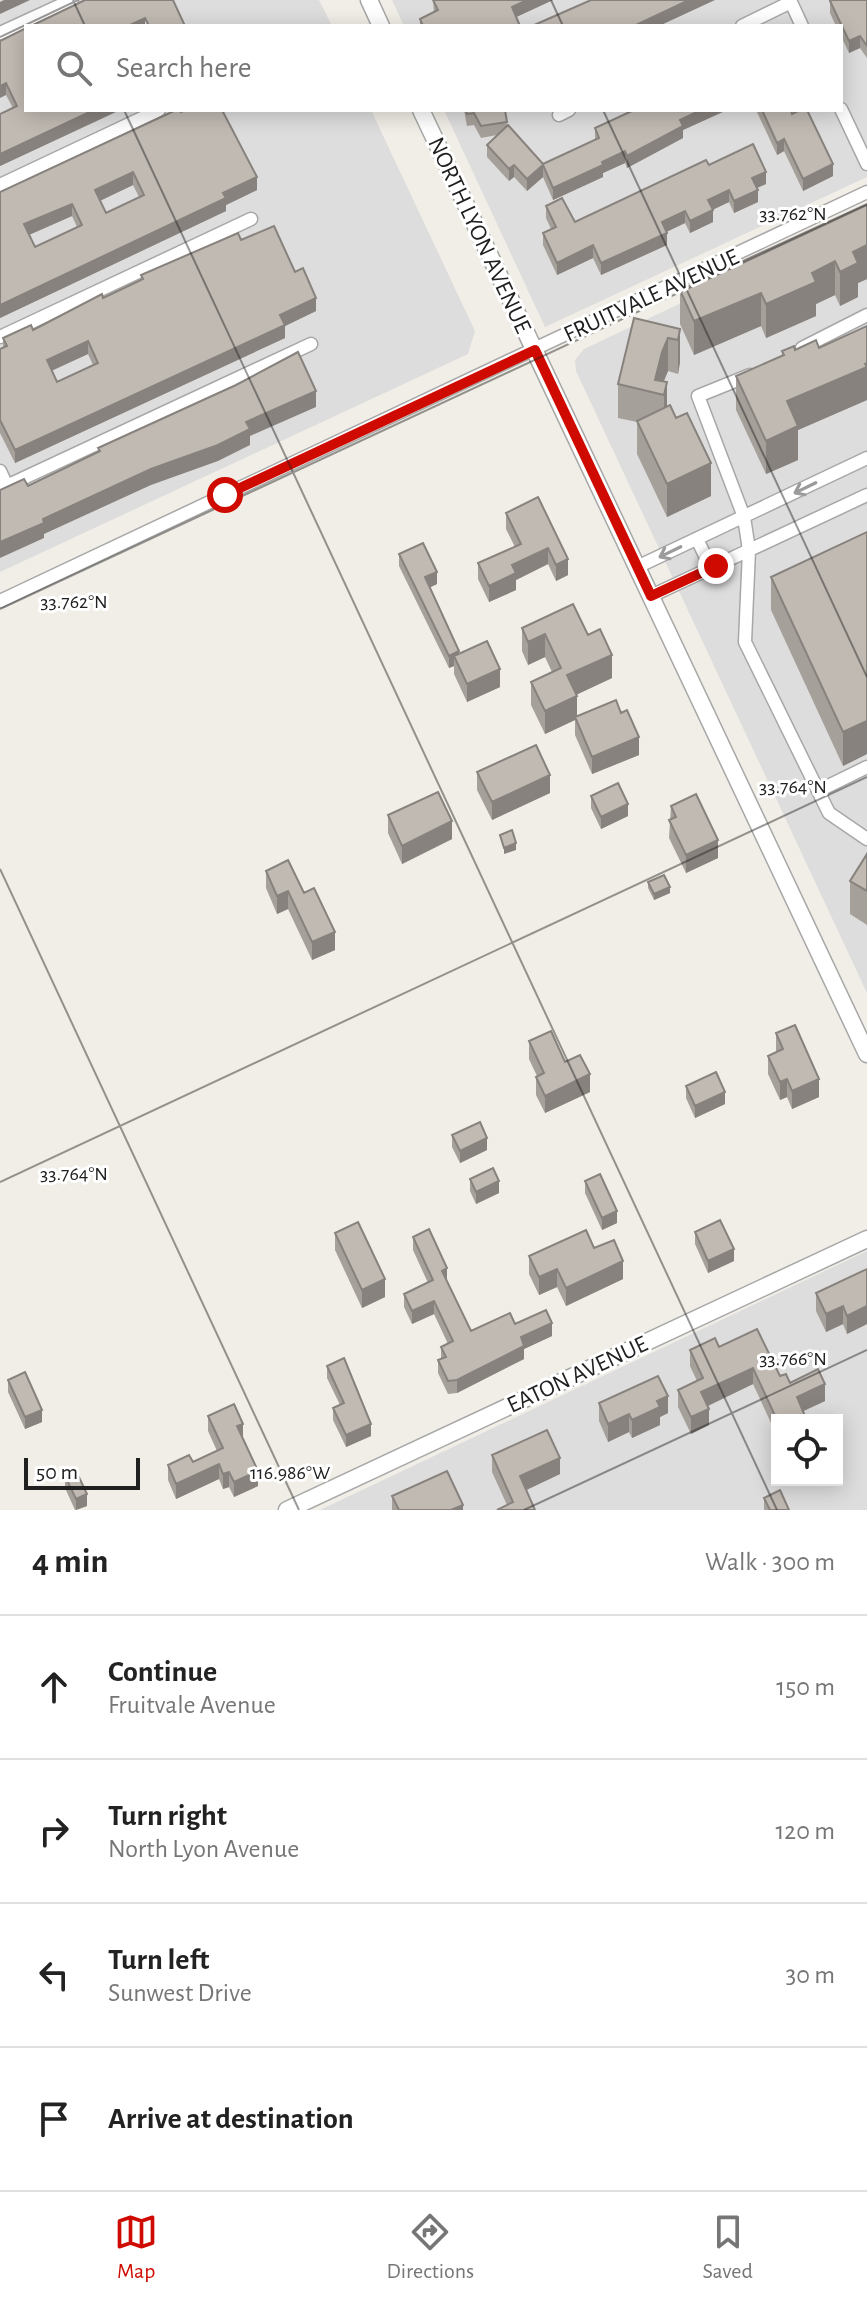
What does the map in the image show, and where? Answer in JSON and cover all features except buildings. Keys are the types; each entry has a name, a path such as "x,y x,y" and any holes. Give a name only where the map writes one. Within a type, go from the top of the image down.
{"street":[{"path":"0,33 72,0"},
{"path":"746,24 790,1 801,24"},
{"path":"374,2 380,24"},
{"path":"0,185 155,112"},
{"name":"NORTH LYON AVENUE","path":"422,112 867,1054"},
{"path":"842,112 867,164"},
{"name":"FRUITVALE AVENUE","path":"0,601 867,192"},
{"path":"0,337 251,219"},
{"path":"796,351 867,315"},
{"path":"0,471 4,488 311,344"},
{"path":"768,366 698,396 744,517 749,550 745,642 829,813 867,839"},
{"path":"637,567 867,458"},
{"path":"651,596 867,495"},
{"path":"697,539 711,568"},
{"path":"818,791 867,767"},
{"name":"EATON AVENUE","path":"287,1510 867,1239"}],"shaded area":[{"path":"0,0 319,0 331,24 24,24 24,112 372,112 475,331 468,354 0,572"},
{"path":"392,0 867,0 867,177 545,327 445,112 843,112 843,24 403,24"},
{"path":"867,215 867,993 576,371 575,360 584,349"},
{"path":"867,1251 867,1510 320,1510"}],"route":[{"path":"225,495 535,350 651,596 716,566"}]}
